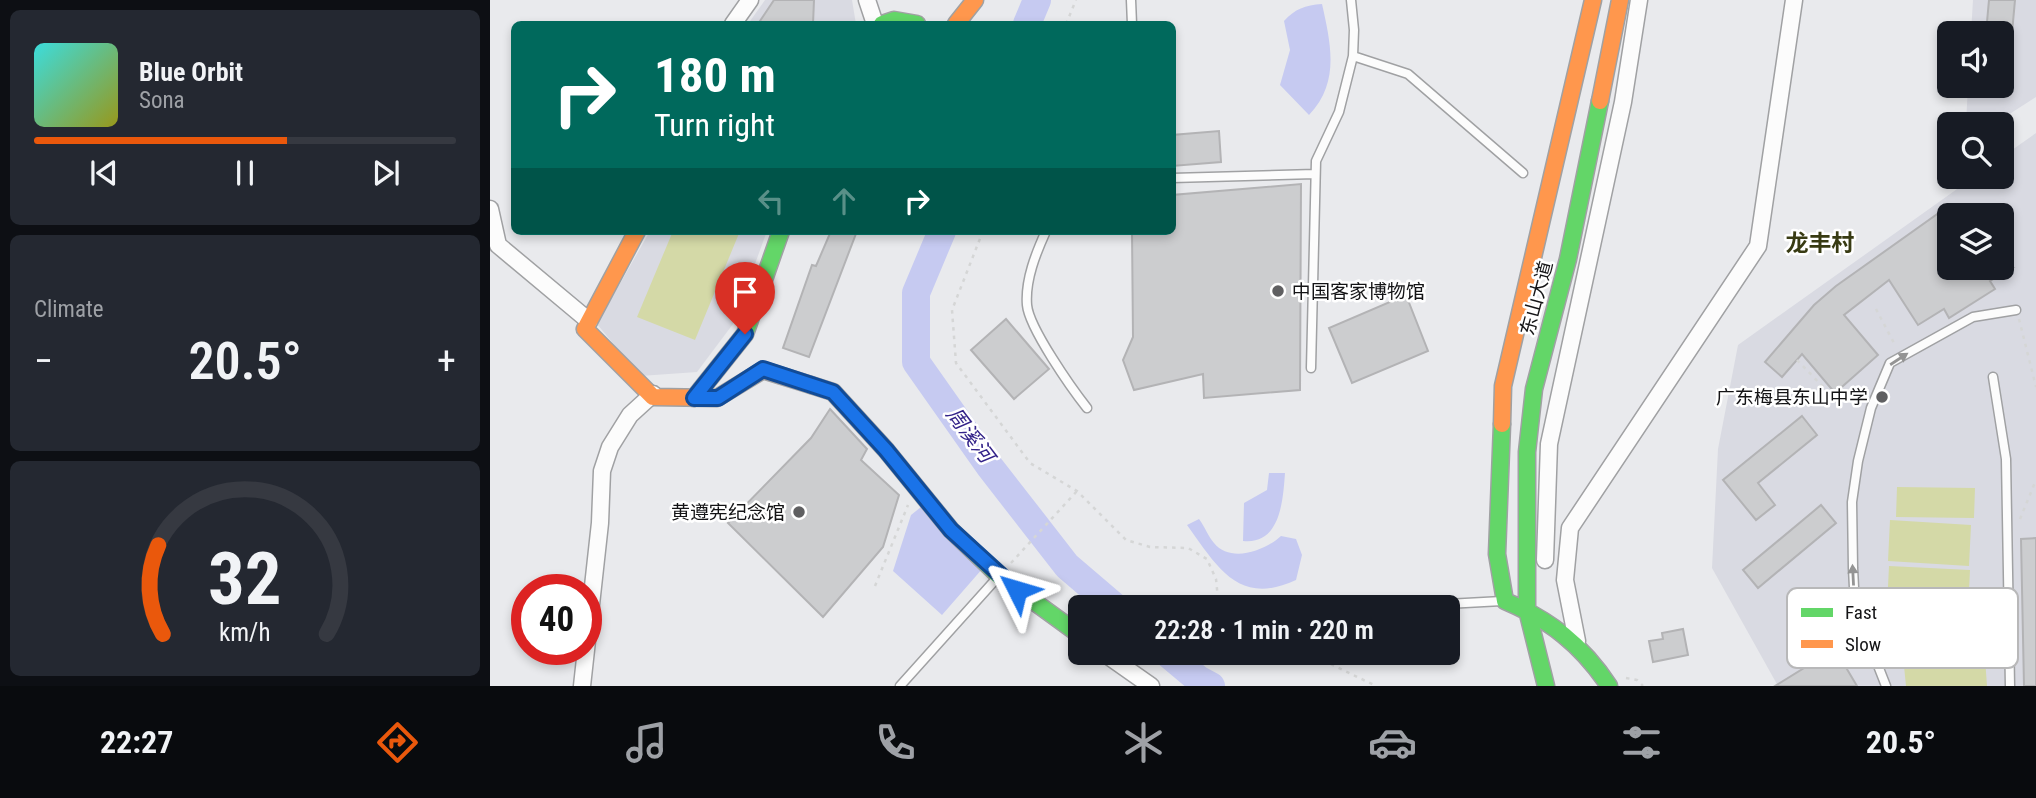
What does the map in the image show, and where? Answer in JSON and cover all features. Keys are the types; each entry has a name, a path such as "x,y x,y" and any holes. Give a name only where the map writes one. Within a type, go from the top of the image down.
{"street":[{"path":"735,21 750,0"},
{"path":"867,0 874,21"},
{"path":"958,21 975,0"},
{"path":"1577,640 1527,610 1505,601 1497,554 1503,386 1593,0"},
{"name":"东山大道","path":"1546,686 1527,610 1527,452 1534,390 1568,259 1620,0"},
{"path":"1545,560 1549,444 1623,102 1639,0"},
{"path":"1609,686 1577,640 1565,580 1570,528 1758,246 1794,0"},
{"path":"490,209 498,245 589,321"},
{"path":"635,235 585,329 653,397 718,398 763,369 833,392 886,450 951,530 999,576 1068,626"},
{"path":"694,398 745,334 780,235"},
{"path":"582,686 600,523 602,471 610,447 630,415 653,394"},
{"path":"1121,665 1151,686"}],"lane":[{"path":"1131,0 1132,21"},
{"path":"1311,368 1316,161 1339,113 1353,56 1351,0"},
{"path":"1353,56 1408,74 1523,173"},
{"path":"1176,178 1315,174"},
{"path":"1044,235 1034,258 1027,306 1062,377 1087,408"},
{"path":"1854,588 1852,502 1871,408 1890,363 1973,317 2017,310"},
{"path":"1993,377 2006,459 2009,588"},
{"path":"900,686 999,576"},
{"path":"1460,603 1505,601"},
{"path":"1879,668 1886,686"},
{"path":"2010,668 2010,686"}],"path":[{"path":"1067,21 1076,0"},
{"path":"982,235 952,310 956,363 1030,463 1077,491 1126,540 1150,547 1188,548 1207,559 1216,579 1218,595"},
{"path":"1876,309 1894,344"},
{"path":"2017,310 2036,387"},
{"path":"1797,360 1832,396"},
{"path":"2008,549 2036,480"},
{"path":"1013,561 1077,491"},
{"path":"875,586 906,515 909,496"},
{"path":"1333,665 1376,686"}],"shaded area":[{"path":"765,0 852,0 856,21 750,21"},
{"path":"1973,0 2036,0 2036,97 2013,112 1967,112 1967,98 2014,98 2014,21 1972,21"},
{"name":"广东梅县东山中学","path":"2036,133 2036,686 1778,686 1712,568 1718,449 1738,345 1937,203 1937,280 2014,280 2014,203 1937,203 1957,189 2014,189 2014,149"},
{"path":"648,235 766,235 733,324 697,372 640,376 597,324"}],"green space":[{"path":"671,235 738,235 695,340 637,317"},
{"path":"1897,487 1975,488 1974,518 1896,517"},
{"path":"1890,520 1971,525 1969,566 1888,561"},
{"path":"1889,566 1970,570 1969,588 1888,588"},
{"path":"1904,668 1986,668 1987,686 1906,686"}],"water":[{"path":"1322,4 1331,62 1325,90 1309,115 1280,85 1290,50 1284,21 1301,8"},
{"path":"1269,473 1285,473 1278,518 1265,536 1243,541 1244,503 1267,490"},
{"path":"921,507 983,568 942,615 893,571 911,515"},
{"path":"1199,519 1214,543 1230,553 1258,550 1281,536 1296,539 1302,555 1296,580 1259,589 1231,578 1219,568 1187,525"}],"building":[{"path":"774,0 814,0 813,21 760,21"},
{"path":"1989,0 2015,0 2013,21 1987,21"},
{"path":"1219,131 1221,162 1176,166 1176,135"},
{"path":"1301,184 1300,390 1204,398 1203,374 1134,390 1123,360 1133,337 1132,235 1176,235 1176,195"},
{"path":"1937,214 1937,280 1992,280 1995,289 1949,318 1944,309 1918,325 1889,280 1844,315 1878,355 1835,393 1802,354 1782,377 1765,362 1814,305 1836,286"},
{"path":"829,235 855,235 809,357 783,348 812,265 816,266"},
{"path":"1406,295 1428,351 1352,383 1329,328"},
{"path":"1006,319 1049,369 1014,399 971,350"},
{"path":"830,409 867,449 861,460 899,495 883,547 823,617 728,523 811,438"},
{"path":"1802,416 1817,435 1758,483 1775,505 1756,520 1723,480"},
{"path":"1821,505 1836,523 1758,588 1743,570"},
{"path":"2036,538 2036,686 2024,686 2021,539"},
{"path":"1683,629 1688,655 1653,662 1649,641 1663,639 1662,633"},
{"path":"1804,668 1846,668 1857,686 1775,686"}],"waterway":[{"name":"周溪河","path":"1028,21 1037,0"},
{"name":"周溪河","path":"940,235 916,293 916,362 990,467 1067,566 1101,595"},
{"name":"周溪河","path":"1181,665 1211,686"}],"traffic: fast":[{"path":"891,21 900,21"},
{"path":"1546,686 1527,610 1527,452 1534,389 1568,259 1600,101"},
{"path":"694,398 745,334 780,235"},
{"path":"811,385 833,392 886,450 951,530 999,576 1068,626"},
{"path":"1502,424 1497,554 1505,601 1551,625 1564,635 1588,658 1609,686"}],"traffic: slow":[{"path":"958,21 975,0"},
{"path":"1502,424 1503,386 1593,0"},
{"path":"1600,101 1620,0"},
{"path":"635,235 585,329 653,397 717,398 763,370 811,385"}],"place":[{"name":"中国客家博物馆","path":"1278,291"},
{"name":"广东梅县东山中学","path":"1882,397"},
{"name":"黄遵宪纪念馆","path":"799,512"}],"district":[{"name":"龙丰村","path":"1820,243"}],"route":[{"path":"745,334 694,398 718,398 763,369 833,392 886,450 951,530 1017,590"}]}
